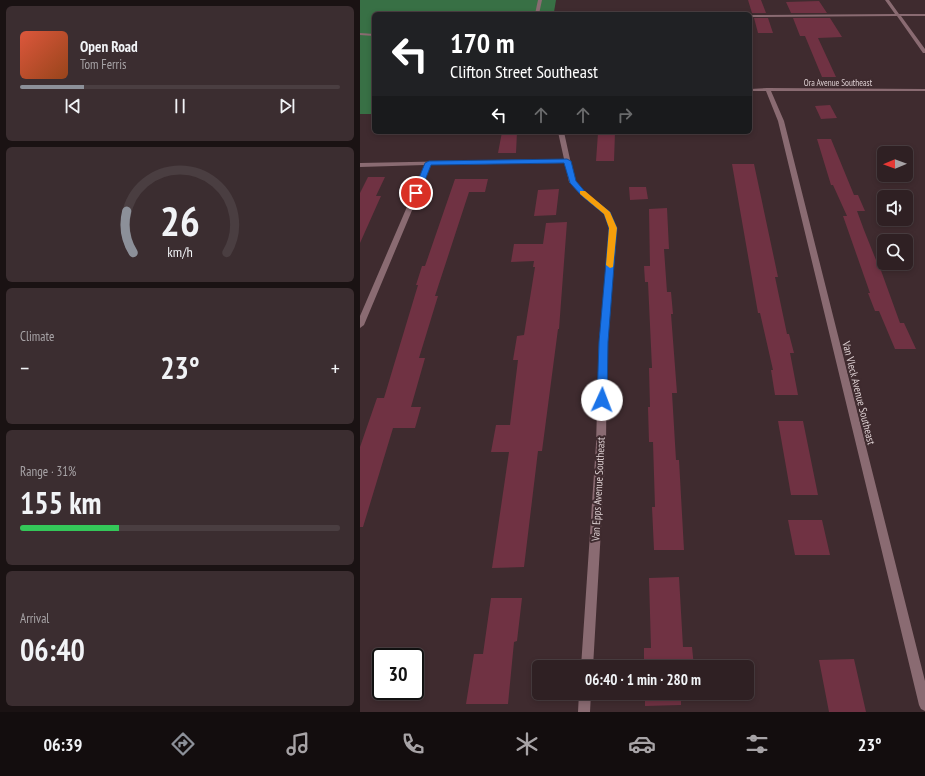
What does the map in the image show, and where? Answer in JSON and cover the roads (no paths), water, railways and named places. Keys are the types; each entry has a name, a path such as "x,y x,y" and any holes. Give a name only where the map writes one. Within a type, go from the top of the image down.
{"street":[{"path":"537,12 540,0"},
{"path":"887,0 925,52"},
{"path":"752,16 925,15"},
{"path":"360,34 372,35"},
{"name":"Ora Avenue Southeast","path":"752,90 925,90"},
{"name":"Van Vleck Avenue Southeast","path":"767,90 781,121 925,705"},
{"name":"Van Epps Avenue Southeast","path":"561,134 572,182 584,195 607,213 613,228 603,342 601,444 587,660"},
{"path":"360,165 567,161"},
{"path":"360,325 429,163"},
{"path":"584,712 585,700"}]}
